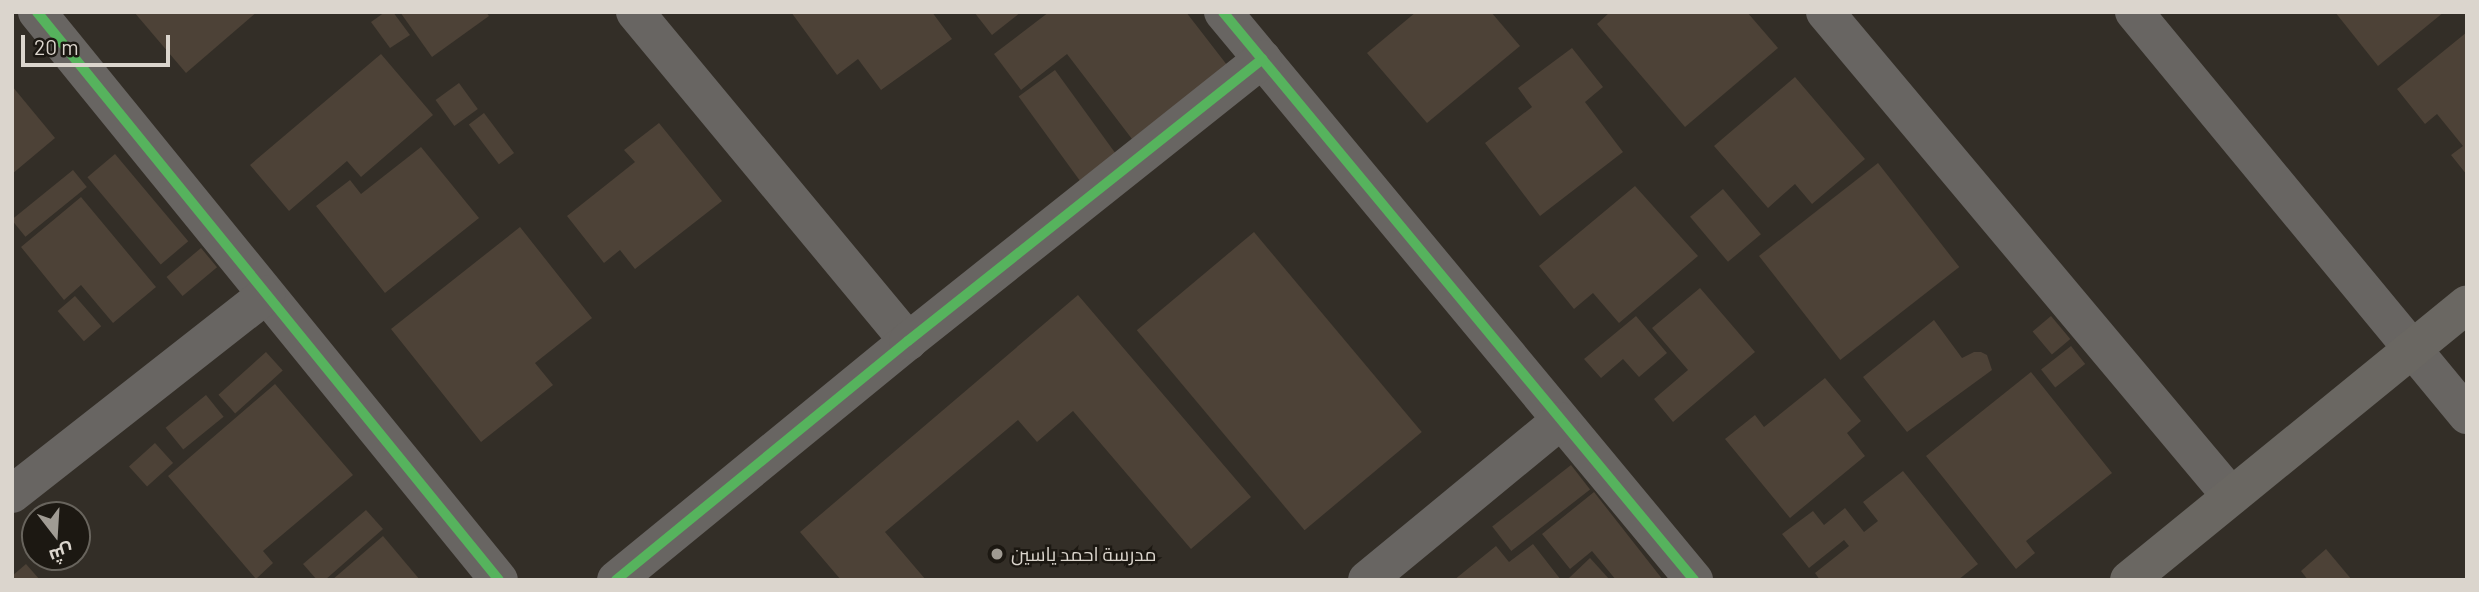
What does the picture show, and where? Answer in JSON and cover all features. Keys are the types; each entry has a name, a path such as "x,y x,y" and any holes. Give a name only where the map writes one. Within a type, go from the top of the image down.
{"street":[{"path":"37,12 499,580"},
{"path":"635,12 908,341"},
{"path":"1223,12 1694,580"},
{"path":"1825,12 2231,496"},
{"path":"2134,12 2467,415"},
{"path":"616,580 908,341 1262,59"},
{"path":"12,494 266,295"},
{"path":"2129,580 2467,304"},
{"path":"1367,580 1560,421"}],"building":[{"path":"134,12 257,12 186,73"},
{"path":"385,12 393,12 410,35 390,48 371,22"},
{"path":"400,12 486,12 489,16 432,57"},
{"path":"791,12 932,12 952,39 881,90 858,59 837,75"},
{"path":"974,12 1021,12 992,35"},
{"path":"1049,12 1186,12 1227,65 1132,139 1067,54 1021,90 994,54"},
{"path":"1416,12 1491,12 1520,46 1427,123 1367,53"},
{"path":"1610,12 1747,12 1778,48 1685,127 1597,24"},
{"path":"2335,12 2444,12 2378,66"},
{"path":"2467,32 2467,175 2451,155 2463,146 2437,114 2425,124 2397,89"},
{"path":"1572,48 1603,87 1585,102 1623,152 1540,216 1485,143 1532,107 1518,88"},
{"path":"381,54 433,115 361,177 347,161 289,211 250,165"},
{"path":"1055,70 1116,154 1080,181 1019,96"},
{"path":"1795,77 1865,159 1812,204 1795,184 1768,208 1714,146"},
{"path":"459,83 478,109 454,126 436,100"},
{"path":"12,86 55,138 12,174"},
{"path":"484,113 514,153 499,164 469,124"},
{"path":"659,123 722,201 635,269 620,250 604,263 567,216 635,162 624,150"},
{"path":"421,147 479,218 385,293 316,206 350,180 361,194"},
{"path":"115,154 188,241 161,264 87,177"},
{"path":"1878,163 1959,267 1840,360 1759,256"},
{"path":"73,170 87,187 25,237 12,219"},
{"path":"1635,186 1698,256 1619,323 1593,293 1574,309 1539,266"},
{"path":"1723,189 1761,234 1728,262 1690,217"},
{"path":"81,197 156,287 113,323 81,285 64,300 21,247"},
{"path":"520,227 592,318 535,363 553,385 481,442 391,329"},
{"path":"1254,232 1422,432 1305,530 1137,330"},
{"path":"201,248 217,267 183,296 167,277"},
{"path":"1700,288 1755,352 1673,422 1654,399 1688,370 1652,328"},
{"path":"1078,295 1251,497 1191,549 1073,411 1037,442 1018,420 885,532 926,580 841,580 800,532"},
{"path":"75,296 101,326 84,341 58,311"},
{"path":"1636,316 1667,353 1639,377 1623,359 1601,378 1584,359"},
{"path":"2051,316 2070,339 2052,354 2033,331"},
{"path":"1934,320 1962,358 1974,352 1981,352 1987,355 1992,370 1907,432 1863,377"},
{"path":"2071,346 2085,364 2055,388 2041,369"},
{"path":"266,352 283,371 235,413 218,395"},
{"path":"2031,372 2112,473 2026,541 2035,553 2016,569 1926,456"},
{"path":"1825,378 1861,421 1847,433 1865,456 1790,518 1725,439 1755,415 1764,427"},
{"path":"275,384 353,475 263,551 273,563 256,579 168,476"},
{"path":"206,395 224,417 183,449 166,428"},
{"path":"155,443 173,463 147,486 129,466"},
{"path":"1571,465 1590,489 1511,551 1492,527"},
{"path":"1903,471 1978,564 1958,580 1820,580 1815,573 1849,546 1844,540 1809,568 1782,534 1813,511 1824,525 1845,508 1864,532 1878,521 1863,502"},
{"path":"1594,492 1663,580 1616,580 1592,551 1570,569 1542,534"},
{"path":"366,510 383,529 325,580 317,580 303,564"},
{"path":"383,536 420,580 332,580"},
{"path":"1533,544 1561,580 1454,580 1496,546 1509,562"},
{"path":"2326,549 2352,580 2308,580 2301,571"},
{"path":"1590,558 1610,580 1569,578"},
{"path":"21,568 21,571 32,571 40,580 12,580 12,576"}],"cycle path":[{"path":"37,12 499,580"},
{"path":"1223,12 1694,580"},
{"path":"616,580 908,341 1262,59"}],"place":[{"name":"مدرسة احمد ياسين","path":"997,554"}]}
